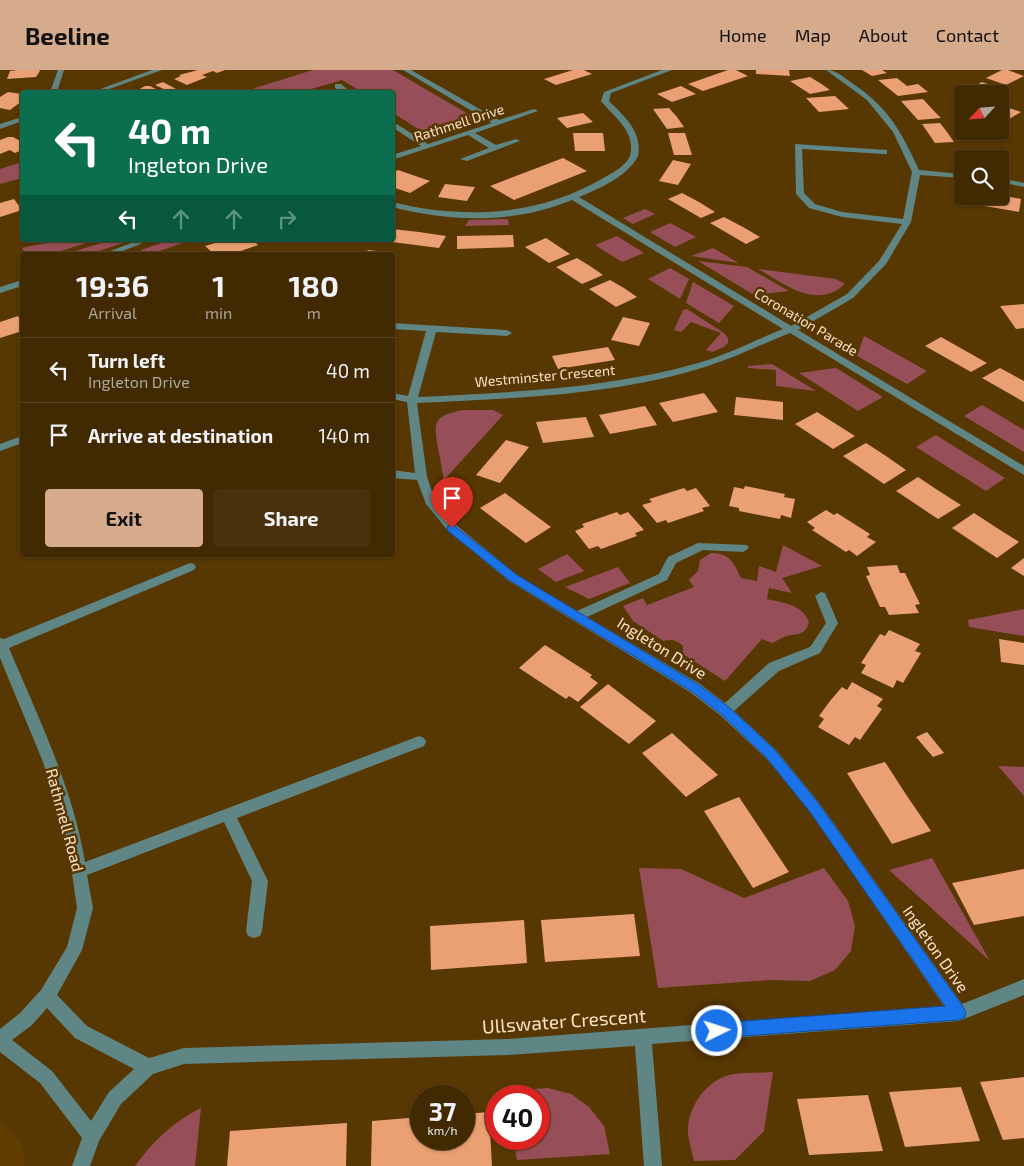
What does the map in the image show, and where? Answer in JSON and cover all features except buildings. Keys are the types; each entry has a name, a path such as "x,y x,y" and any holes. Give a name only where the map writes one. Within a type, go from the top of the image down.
{"street":[{"path":"54,90 61,70"},
{"path":"102,90 158,70"},
{"path":"406,70 498,123"},
{"path":"829,70 870,98 897,131 916,172 954,175"},
{"path":"395,205 409,210 450,215 498,214 536,209 574,198 628,165 635,154 634,139 629,126 622,115 605,101 608,92 663,71"},
{"path":"338,86 344,90"},
{"name":"Rathmell Drive","path":"395,157 534,111"},
{"path":"0,127 20,120"},
{"path":"395,125 428,147"},
{"path":"469,133 495,148"},
{"path":"464,159 516,141"},
{"path":"884,152 798,146 800,194 812,206 842,214 907,222"},
{"name":"Westminster Crescent","path":"395,397 412,400 506,395 610,386 702,365 792,330 850,296 884,262 907,222 916,172"},
{"path":"1009,182 1024,185"},
{"name":"Coronation Parade","path":"574,198 1024,471"},
{"path":"113,252 141,242"},
{"path":"0,290 20,284"},
{"path":"395,326 507,333"},
{"path":"412,400 432,328"},
{"name":"Ingleton Drive","path":"412,400 421,477 430,501 452,528 513,578 695,688 725,711 771,754 815,808 959,1013"},
{"path":"0,448 20,439"},
{"path":"395,474 421,477"},
{"path":"577,616 663,577 672,560 702,546 744,548"},
{"path":"1,645 190,567"},
{"path":"725,711 774,667 815,650 832,623 821,596"},
{"name":"Rathmell Road","path":"0,1040 26,1019 47,996 74,950 85,908 75,846 50,762 1,645"},
{"path":"80,871 419,742"},
{"path":"228,815 260,881 254,931"},
{"name":"Ullswater Crescent","path":"81,1166 92,1136 115,1098 148,1067 184,1056 508,1047 959,1013 1024,988"},
{"path":"47,996 81,1032 148,1067"},
{"path":"643,1036 653,1166"},
{"path":"0,1040 46,1077 92,1136"}],"shaded area":[{"path":"313,70 393,70 480,121 429,136 395,114 395,90 359,90 342,80 308,90 248,90"},
{"path":"20,163 20,179 0,184 0,169"},
{"path":"645,209 655,214 633,224 623,218"},
{"path":"508,219 509,225 465,226 469,220"},
{"path":"670,223 696,237 675,247 650,232"},
{"path":"617,236 644,253 622,262 595,245"},
{"path":"52,242 90,242 58,252 25,252 22,248"},
{"path":"104,242 126,242 96,252 72,252"},
{"path":"164,242 186,242 156,252 143,252 141,250"},
{"path":"713,248 739,263 691,256"},
{"path":"698,261 747,267 789,291 754,295"},
{"path":"670,268 689,279 680,299 648,279"},
{"path":"758,269 836,279 845,284 823,295 812,295 790,288"},
{"path":"693,282 734,306 719,323 686,303"},
{"path":"687,309 724,333 728,338 728,343 724,347 712,352 706,350 721,333 691,322 681,332 674,330 683,310"},
{"path":"864,336 927,371 907,384 857,356"},
{"path":"772,364 816,391 776,386 776,370 748,368 748,366"},
{"path":"836,368 883,397 858,411 799,373"},
{"path":"982,405 1024,430 1024,452 964,416"},
{"path":"463,410 493,410 503,415 444,480 436,439 436,426 438,421 446,415"},
{"path":"936,435 1005,478 986,491 916,447"},
{"path":"783,545 822,566 782,578 792,593 769,588 767,599 791,605 802,611 809,622 808,627 800,634 784,637 772,643 762,639 725,681 683,654 683,646 678,642 671,640 663,641 633,621 623,606 643,598 647,605 694,587 689,580 698,571 700,560 711,553 723,555 731,560 741,578 757,581 759,566 776,572"},
{"path":"567,554 584,571 556,582 538,569"},
{"path":"618,567 630,583 589,599 565,587"},
{"path":"1024,609 1024,636 969,627 968,620"},
{"path":"998,766 1024,767 1024,796"},
{"path":"932,858 990,961 889,870"},
{"path":"639,868 681,869 744,898 824,868 848,901 855,926 851,951 835,970 810,981 770,980 658,988"},
{"path":"773,1072 764,1131 735,1160 694,1161 688,1127 693,1109 702,1093 725,1076 739,1073"},
{"path":"550,1089 571,1094 589,1107 604,1126 610,1154 517,1160 515,1150 550,1150"},
{"path":"201,1108 195,1166 135,1166 164,1133 182,1119"},
{"path":"0,1121 21,1142 25,1166 0,1166"}],"route":[{"path":"452,528 513,578 695,688 725,711 771,754 815,808 959,1013 717,1031"}]}
